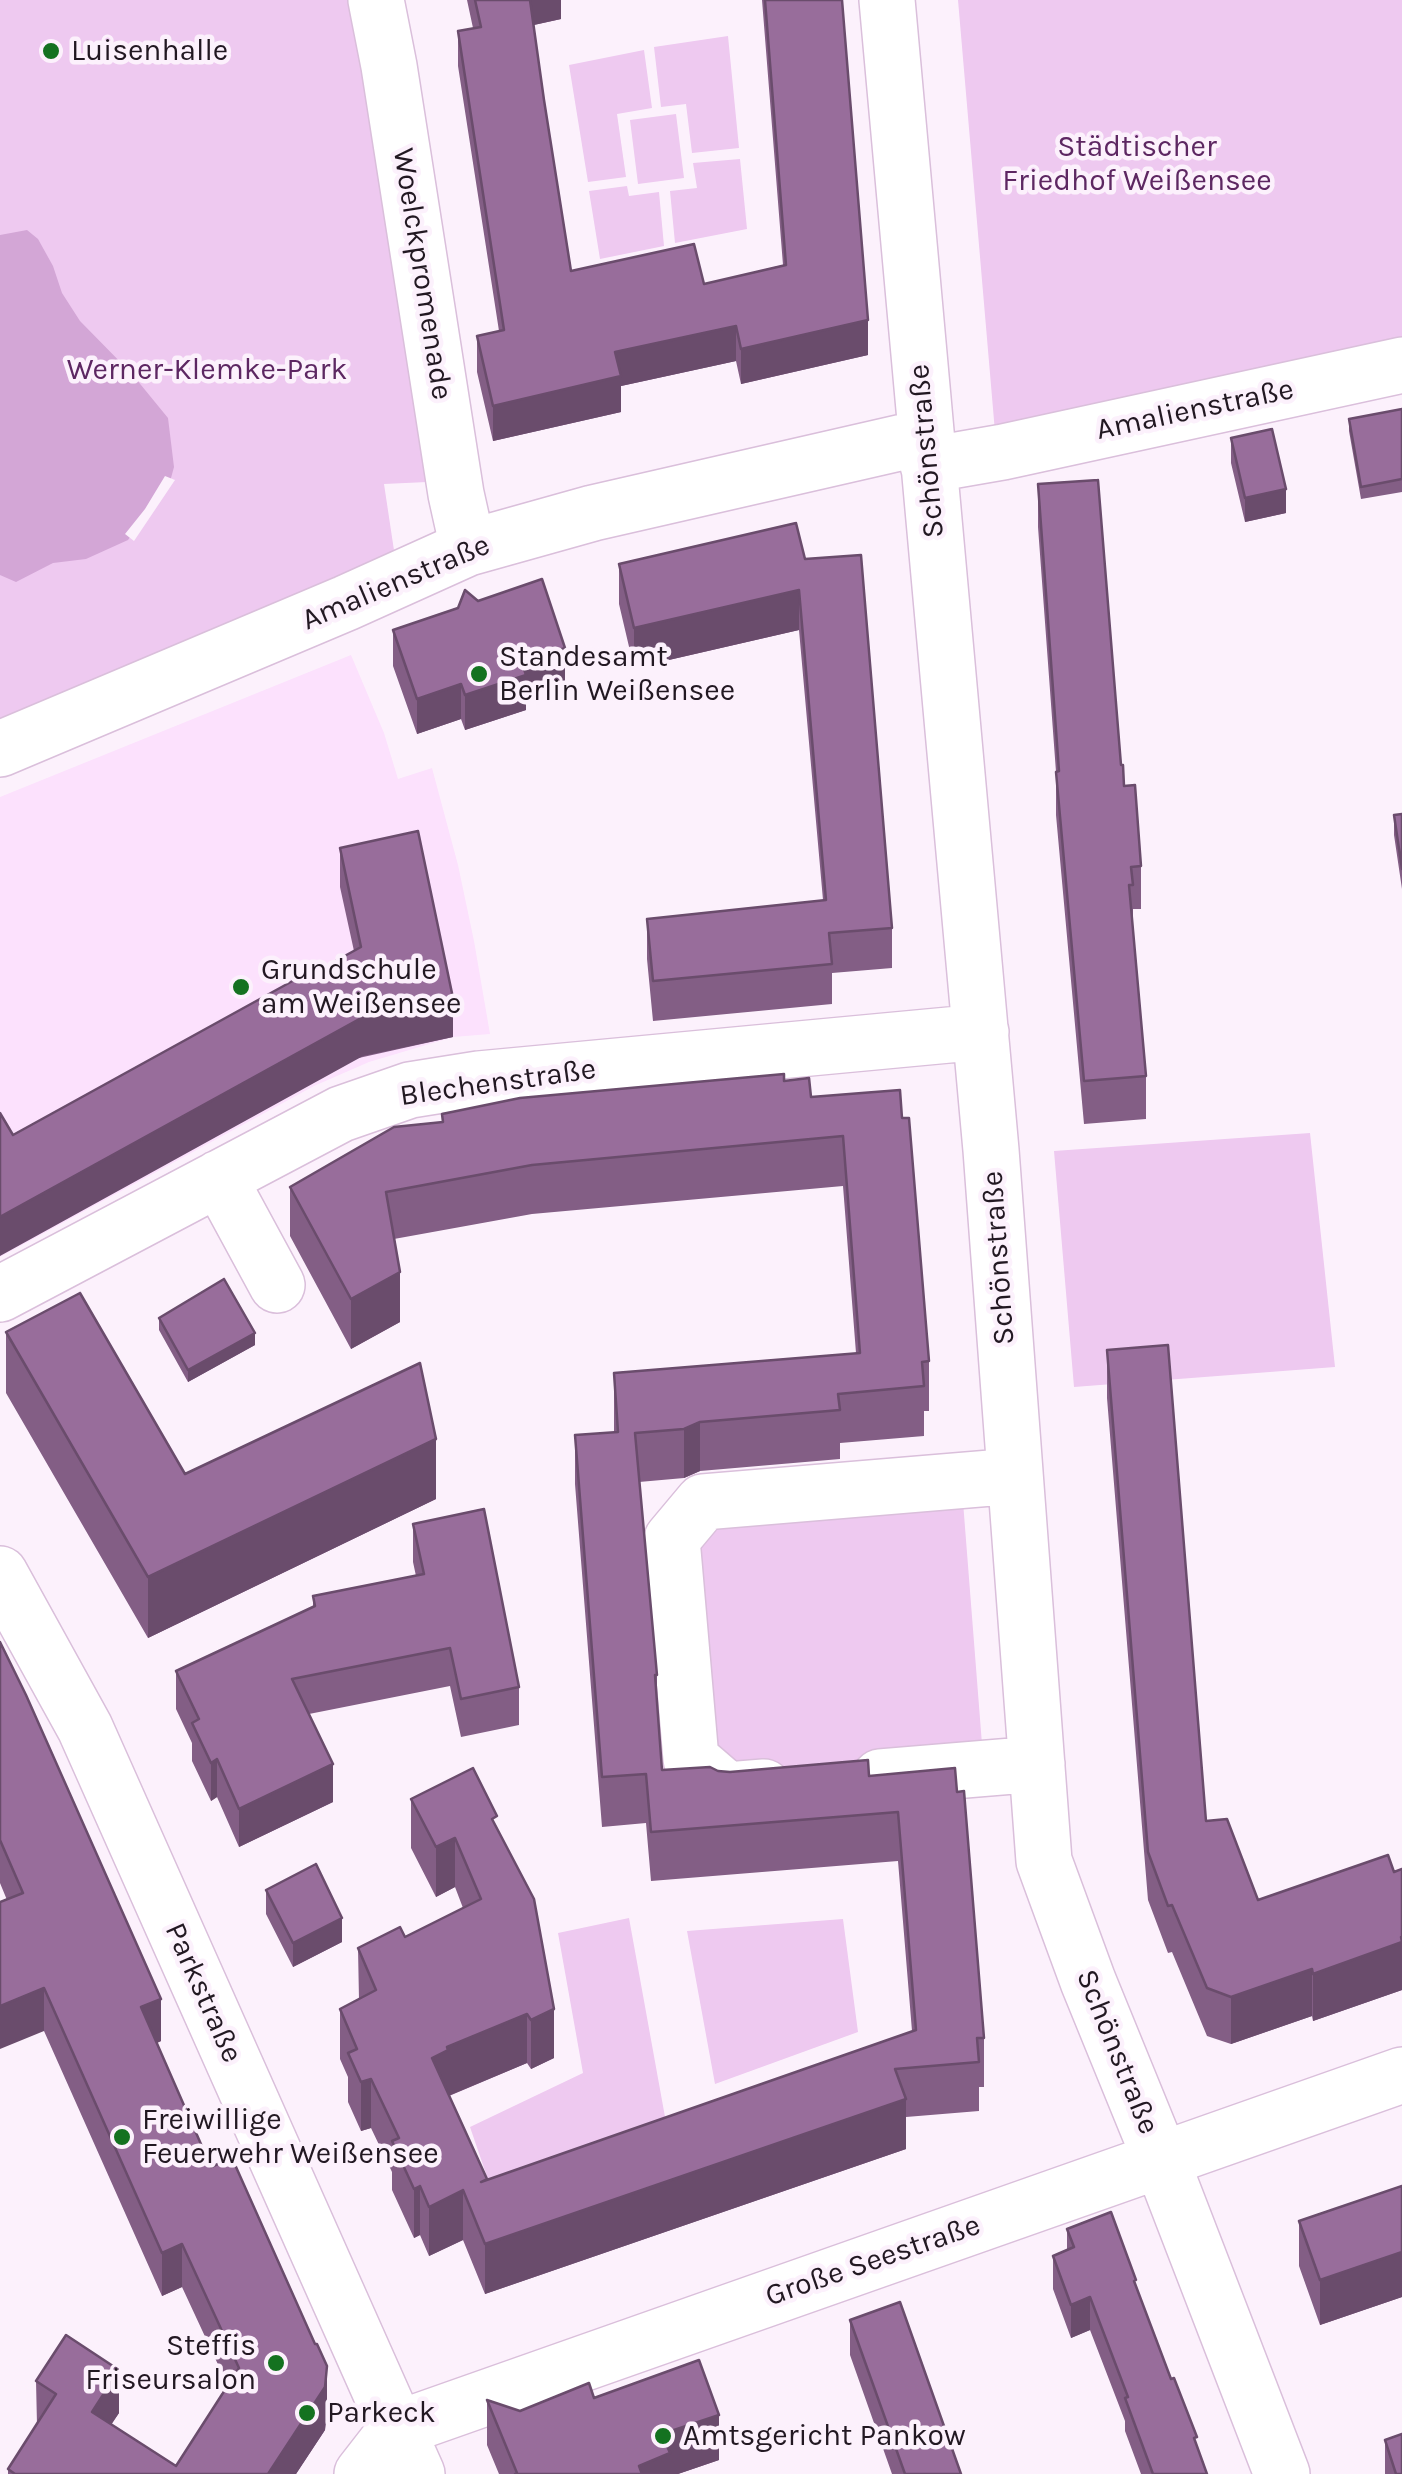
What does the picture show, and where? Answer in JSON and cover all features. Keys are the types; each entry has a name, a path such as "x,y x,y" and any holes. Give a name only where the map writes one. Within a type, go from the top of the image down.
{"street":[{"name":"Woelckpromenade","path":"376,0 468,548"},
{"name":"Schönstraße","path":"888,0 980,1032 1044,1860 1088,1982 1282,2474"},
{"name":"Amalienstraße","path":"0,749 346,604 468,548 594,513 927,451 1004,452 1402,366"},
{"name":"Blechenstraße","path":"0,1294 341,1114 410,1090 479,1079 980,1032"},
{"path":"219,1178 277,1286"},
{"path":"1015,1476 703,1502 672,1538 692,1759 727,1790 1036,1764"},
{"name":"Parkstraße","path":"0,1574 85,1728 407,2452"},
{"name":"Große Seestraße","path":"407,2452 1161,2160 1402,2075"},
{"path":"362,2474 407,2452"}],"shaded area":[{"path":"27,230 38,239 62,293 80,321 168,418 174,467 171,478 128,540 86,559 53,563 16,582 0,575 0,235"},
{"name":"Grundschule am Weißensee","path":"351,655 384,733 398,779 432,768 458,865 490,1034 453,1037 369,1062 314,1086 0,1257 0,797"}],"green space":[{"name":"Werner-Klemke-Park","path":"0,0 349,0 368,79 427,482 384,484 395,557 0,721"},
{"name":"Städtischer Friedhof Weißensee","path":"958,0 1402,0 1402,344 995,432"},
{"path":"728,36 739,148 692,153 686,104 661,107 654,47"},
{"path":"644,50 652,108 617,114 626,177 588,182 569,65"},
{"path":"676,114 684,178 638,184 630,120"},
{"path":"740,159 747,229 675,243 670,191 697,188 693,163"},
{"path":"627,186 629,196 659,192 664,246 600,259 589,191"},
{"path":"1310,1133 1335,1367 1074,1387 1054,1151"},
{"path":"962,1489 983,1757 749,1775 708,1757 692,1531"},
{"path":"629,1918 669,2139 496,2203 470,2127 583,2073 558,1933"},
{"path":"843,1919 858,2032 715,2084 687,1931"}],"pier":[{"path":"165,476 175,480 134,541 125,534"}],"building":[{"path":"475,0 530,0 571,271 694,244 704,284 786,265 765,0 842,0 868,320 741,349 736,326 615,352 621,376 493,406 477,336 504,330 458,31 481,27"},
{"path":"1402,409 1402,479 1361,487 1349,419"},
{"path":"1272,429 1286,489 1245,498 1231,438"},
{"path":"1098,480 1121,765 1124,786 1135,785 1141,866 1131,867 1133,885 1129,885 1146,1076 1084,1081 1056,772 1059,771 1038,484"},
{"path":"796,523 805,559 861,555 892,928 829,933 832,964 653,981 647,919 826,900 799,590 634,628 619,564"},
{"path":"542,579 565,648 522,663 526,675 465,695 461,684 417,699 393,630 458,608 465,590 478,601"},
{"path":"1402,814 1402,869 1394,815"},
{"path":"418,831 453,998 363,1017 0,1217 0,1113 13,1135 361,947 340,848"},
{"path":"784,1074 784,1081 809,1078 811,1097 900,1090 902,1118 909,1118 929,1361 922,1362 924,1386 838,1394 840,1410 700,1422 684,1429 635,1433 662,1770 710,1767 730,1772 868,1760 869,1776 955,1768 957,1792 964,1791 984,2038 977,2038 979,2062 895,2069 906,2099 485,2244 463,2190 429,2207 420,2186 414,2189 392,2141 399,2138 371,2079 361,2082 348,2053 357,2049 340,2009 376,1990 358,1948 400,1927 405,1937 481,1899 455,1838 436,1847 411,1799 473,1768 497,1816 492,1819 534,1899 554,2009 531,2020 527,2014 447,2047 448,2050 432,2058 487,2179 481,2182 916,2030 898,1812 651,1832 646,1774 602,1777 575,1435 618,1432 614,1373 860,1353 843,1136 532,1165 386,1192 400,1272 351,1299 290,1187 394,1127 443,1122 442,1114 520,1098"},
{"path":"224,1279 255,1333 188,1370 159,1318"},
{"path":"80,1293 185,1474 420,1363 436,1439 148,1577 6,1332"},
{"path":"1168,1345 1206,1821 1227,1819 1258,1900 1388,1855 1394,1872 1402,1869 1402,1942 1313,1974 1312,1969 1231,1997 1207,1988 1172,1905 1168,1906 1148,1852 1107,1350"},
{"path":"484,1509 519,1687 461,1699 450,1648 292,1679 333,1764 239,1809 217,1759 211,1763 192,1723 199,1719 176,1671 315,1606 313,1596 424,1574 413,1524"},
{"path":"0,1642 161,1999 141,2007 211,2167 232,2158 327,2366 325,2387 268,2474 15,2474 8,2469 56,2394 36,2381 66,2335 119,2370 92,2412 176,2466 239,2368 182,2244 162,2253 44,1988 0,2006 0,1902 23,1893 0,1840"},
{"path":"316,1864 342,1918 293,1943 266,1890"},
{"path":"1402,2186 1402,2252 1320,2280 1299,2221"},
{"path":"1111,2212 1171,2379 1174,2378 1197,2437 1194,2438 1207,2474 1153,2474 1090,2297 1071,2305 1053,2256 1074,2247 1067,2229"},
{"path":"900,2302 961,2474 905,2474 850,2320"},
{"path":"699,2360 719,2415 662,2434 670,2453 639,2466 642,2474 515,2474 487,2400 520,2411 589,2383 594,2398"},
{"path":"1402,2434 1402,2474 1396,2474 1385,2440"}],"place":[{"name":"Luisenhalle","path":"51,51"},
{"name":"Standesamt Berlin Weißensee","path":"479,674"},
{"name":"Grundschule am Weißensee","path":"241,987"},
{"name":"Freiwillige Feuerwehr Weißensee","path":"122,2137"},
{"name":"Steffis Friseursalon","path":"276,2363"},
{"name":"Parkeck","path":"307,2413"},
{"name":"Amtsgericht Pankow","path":"663,2436"}]}
